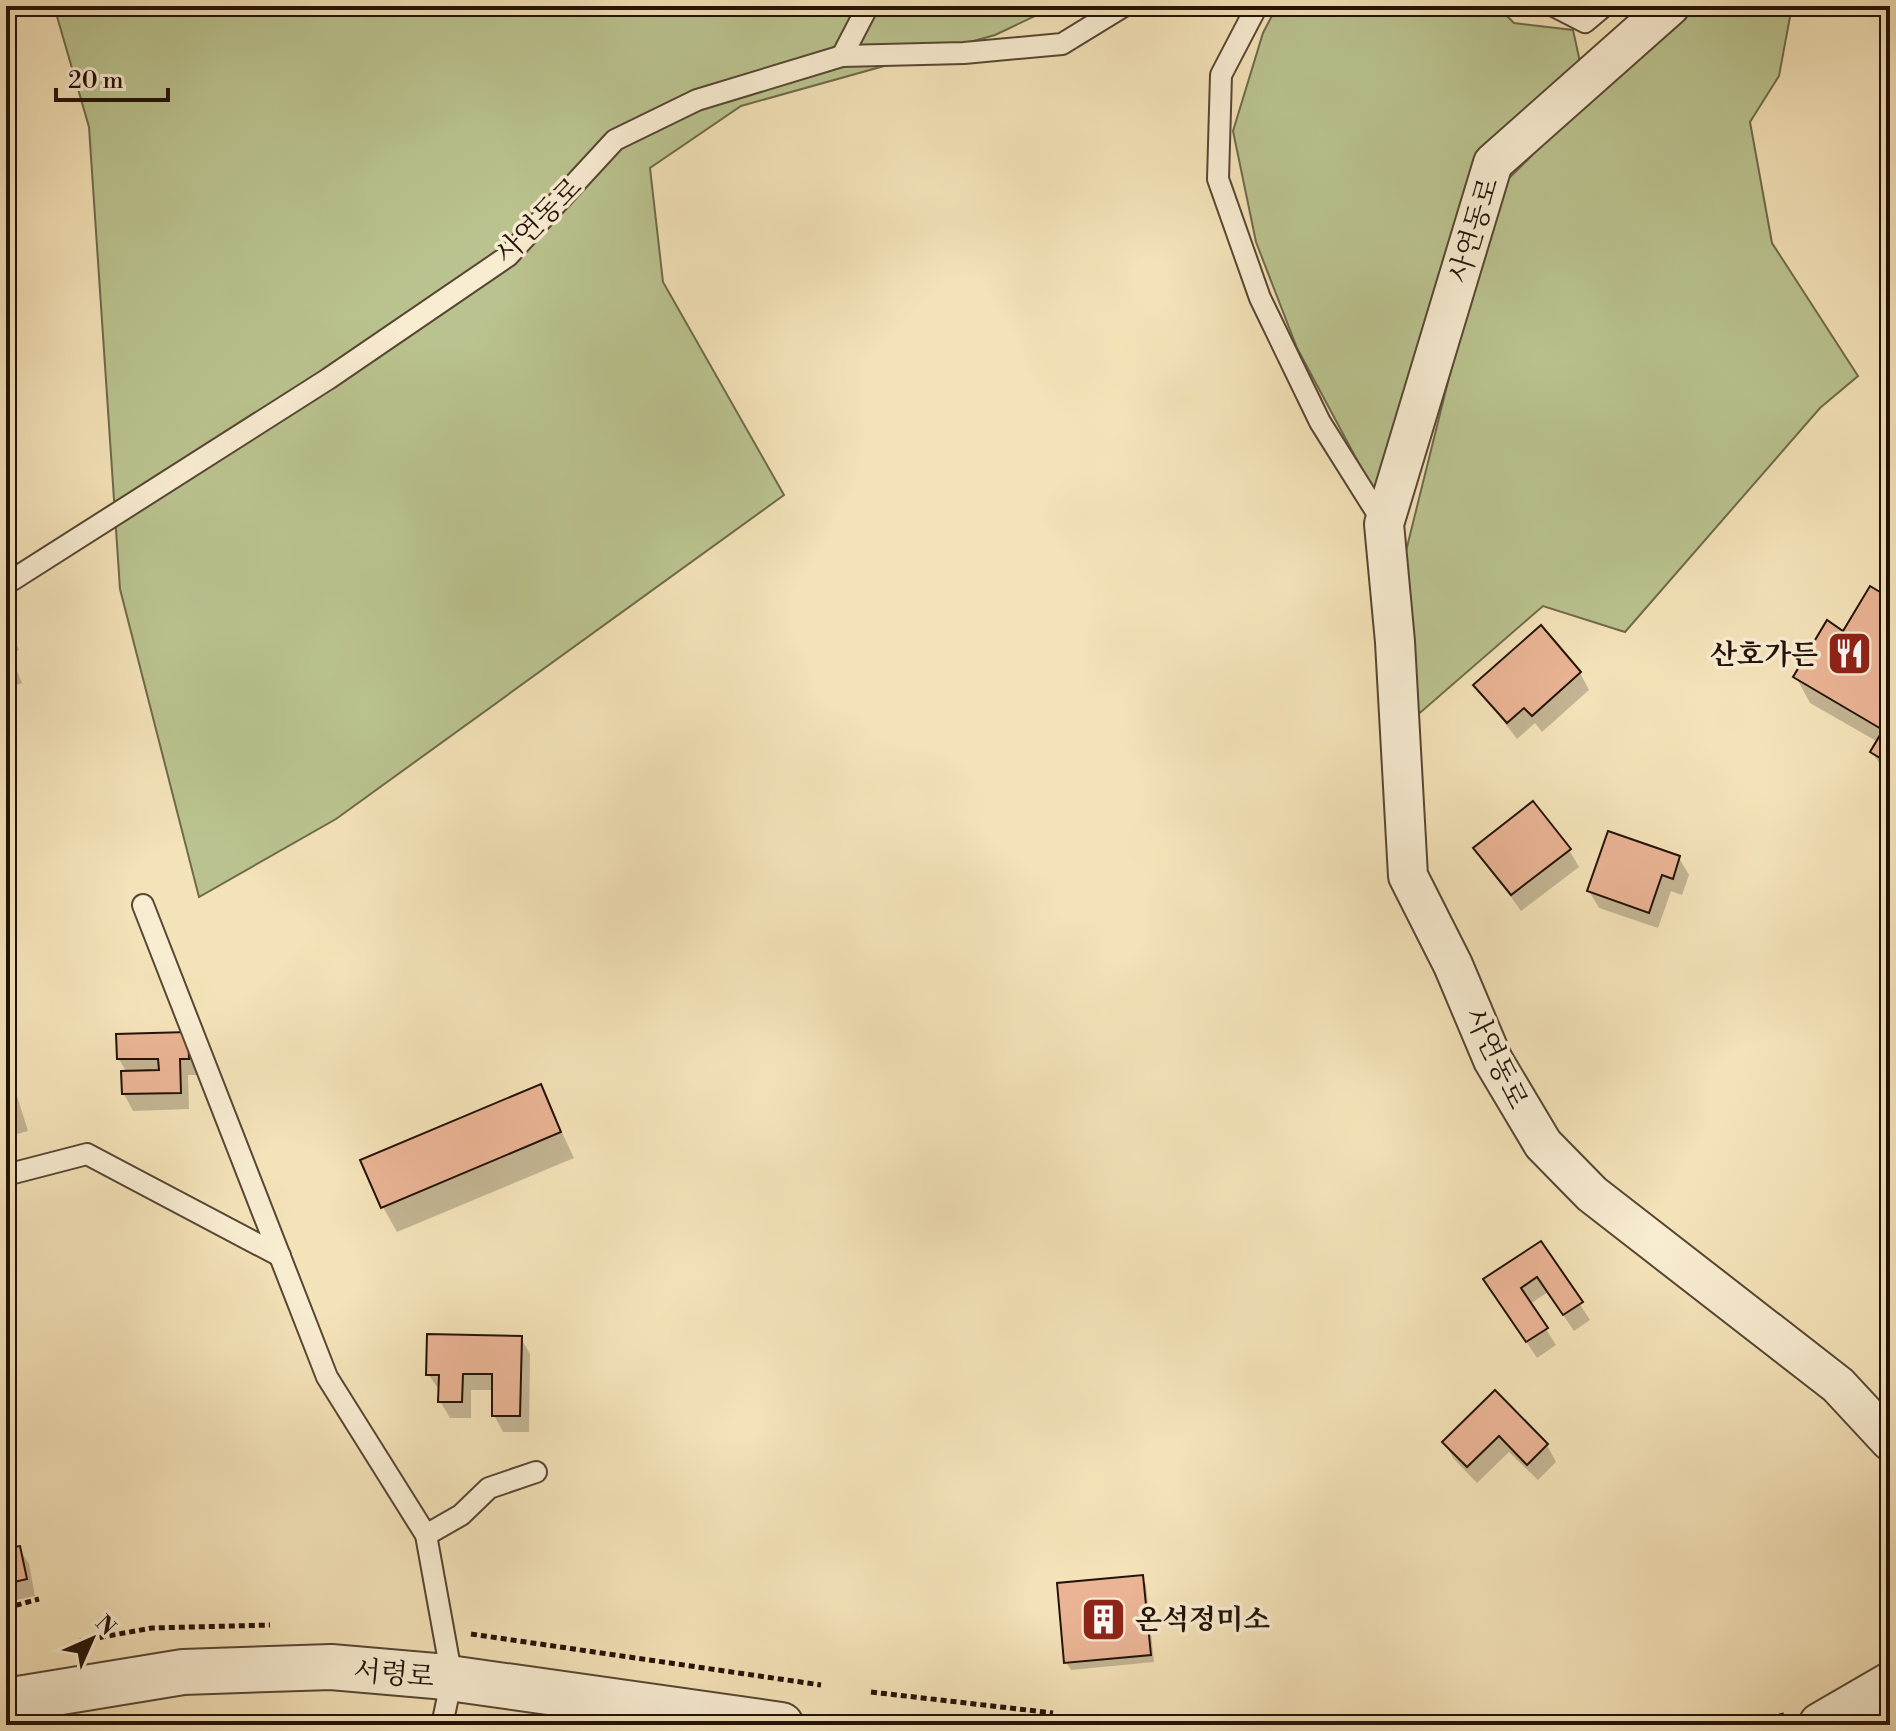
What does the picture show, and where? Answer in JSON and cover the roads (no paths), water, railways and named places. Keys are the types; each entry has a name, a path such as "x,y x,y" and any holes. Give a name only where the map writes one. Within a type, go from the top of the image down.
{"street":[{"name":"사연동로","path":"1670,6 1493,163 1384,524 1395,642 1408,876 1453,965 1493,1060 1543,1144 1592,1194 1838,1385 1890,1441"},
{"name":"서령로","path":"6,1701 106,1682 270,1667 331,1667 452,1678 781,1725"},
{"path":"1821,1725 1890,1685"}],"lane":[{"path":"842,56 868,6"},
{"name":"사연동로","path":"6,584 328,379 508,256 615,140 697,100 842,56 964,53 1062,44 1124,6"},
{"name":"사연동로","path":"1257,6 1221,75 1218,179 1260,298 1293,367 1320,422 1384,524"},
{"path":"1554,6 1585,22 1604,6"},
{"path":"143,905 327,1377 426,1535 452,1678 442,1725"},
{"path":"6,1175 87,1154 280,1256"},
{"path":"426,1535 461,1515 489,1488 536,1472"}],"place":[{"name":"산호가든","path":"1849,654"},
{"name":"온석정미소","path":"1104,1619"}]}
